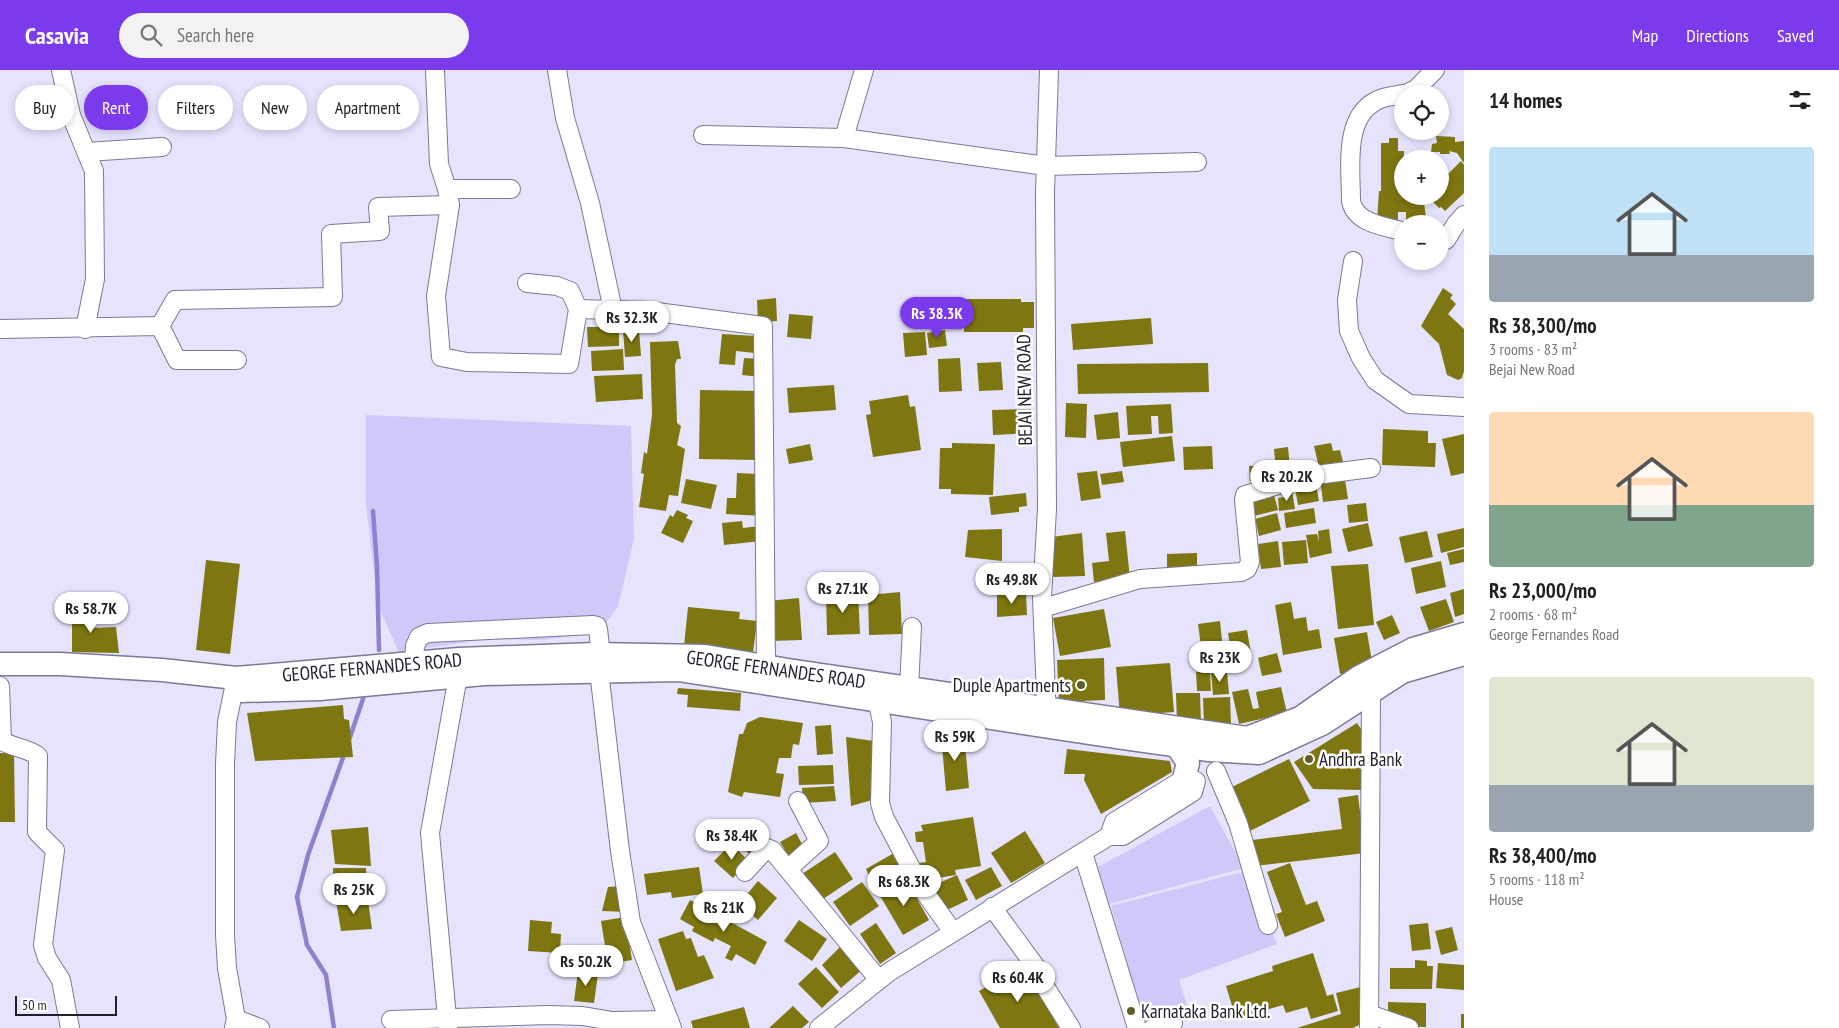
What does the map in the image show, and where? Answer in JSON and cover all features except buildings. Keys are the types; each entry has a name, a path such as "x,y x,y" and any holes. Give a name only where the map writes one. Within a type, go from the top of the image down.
{"main road":[{"name":"GEORGE FERNANDES ROAD","path":"0,664 70,665 234,685 320,689 600,663 705,656 909,688 1177,746 1249,744 1300,718 1360,677 1413,649 1464,634"},
{"name":"GEORGE FERNANDES ROAD","path":"0,680 70,677 206,686 234,685 458,659 600,663 678,670 877,699 1247,738 1249,744 1259,753 1313,728 1402,672 1464,654"},
{"path":"1177,746 1188,763 1190,780"}],"street":[{"path":"61,70 71,115 94,171 95,279 86,329"},
{"path":"435,70 439,164 448,197 436,296 441,357 467,362 570,364 578,309 570,291 557,286 527,283"},
{"path":"557,70 565,118 590,203 613,310"},
{"path":"844,138 864,70"},
{"name":"BEJAI NEW ROAD","path":"1047,717 1043,608 1047,508 1044,374 1049,70"},
{"path":"1420,85 1435,70"},
{"path":"1394,96 1382,98 1369,106 1358,118 1352,133 1351,201 1352,209 1366,220 1394,229"},
{"path":"704,136 844,138 1046,166 1197,162"},
{"path":"87,152 162,147"},
{"path":"160,326 174,300 334,297 331,234 380,231 378,206 512,190"},
{"path":"1449,235 1464,215"},
{"path":"1354,261 1347,300 1350,331 1361,358 1375,380 1409,404 1464,407"},
{"path":"578,309 649,311 763,326 766,666"},
{"path":"0,329 86,329 160,326"},
{"path":"160,326 176,360 237,360"},
{"path":"1043,608 1140,579 1242,572 1247,569 1250,562 1245,495 1308,476 1371,468"},
{"path":"391,1020 447,1023 548,1014 584,1016 613,1024 671,1024 631,922 620,851 597,626 428,633 419,637 415,646 414,663"},
{"path":"909,688 912,627"},
{"path":"447,1023 430,832 458,676"},
{"path":"234,685 227,722 225,764 225,935 227,968 235,1024 260,1028"},
{"path":"0,686 2,741 13,748 28,749 38,756 37,832 55,850 43,945 47,958 61,980 70,1028"},
{"path":"1371,692 1369,1021 1409,1028"},
{"path":"877,699 882,722 880,803 882,810 921,887 953,932"},
{"path":"819,1028 879,980 992,907 1109,836 1114,822 1190,780 1216,771 1249,744"},
{"path":"1216,771 1238,823 1268,925"},
{"path":"789,868 818,841 798,801"},
{"path":"745,872 769,848 789,868 879,980"},
{"path":"1083,853 1137,1028"},
{"path":"992,907 1041,974 1044,985 1071,1028"},
{"path":"1153,1028 1174,1023"}],"shaded area":[{"path":"366,415 631,426 634,539 618,606 599,633 541,640 488,639 399,652 378,606 366,504"},
{"path":"1210,806 1244,868 1109,904 1096,868"},
{"path":"1246,871 1277,944 1179,980 1187,1005 1143,1016 1111,906"}],"waterway":[{"path":"373,511 377,566 379,650"},
{"path":"349,740 364,696"},
{"path":"334,1028 326,975 307,945 297,897 308,855 345,752"}],"place":[{"name":"Duple Apartments","path":"1081,685"},
{"name":"Andhra Bank","path":"1309,759"},
{"name":"Karnataka Bank Ltd.","path":"1131,1011"}]}
